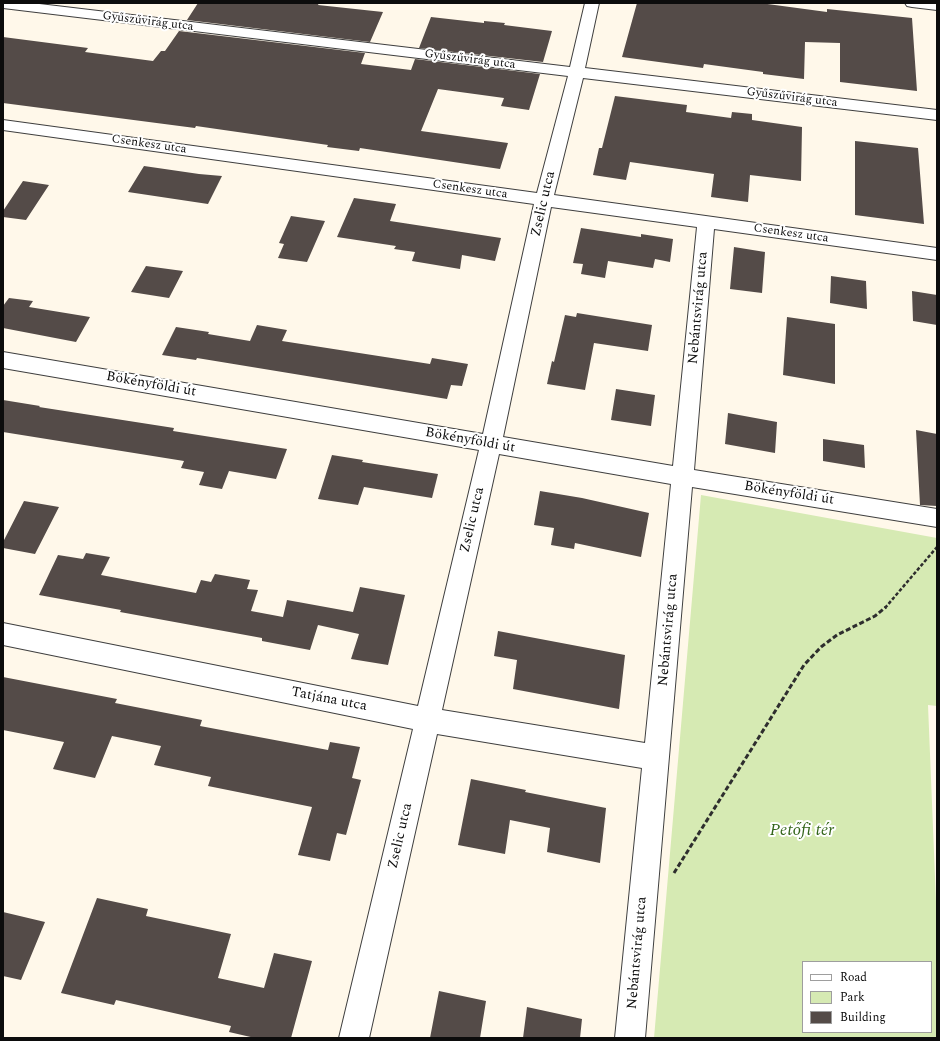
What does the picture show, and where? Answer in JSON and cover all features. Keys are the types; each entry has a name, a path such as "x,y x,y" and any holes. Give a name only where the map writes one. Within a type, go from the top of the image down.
{"street":[{"name":"Zselic utca","path":"354,1038 428,720 544,200 592,3"},
{"path":"912,3 937,6"},
{"name":"Gyűszűvirág utca","path":"3,4 937,115"},
{"name":"Csenkesz utca","path":"3,125 937,254"},
{"name":"Nebántsvirág utca","path":"630,1038 684,477 706,223"},
{"name":"Bökényföldi út","path":"3,360 684,477 937,518"},
{"name":"Tatjána utca","path":"3,634 428,720 657,758"}],"path":[{"path":"670,879 804,665 821,647 837,635 875,616 888,605 937,547"}],"green space":[{"name":"Petőfi tér","path":"701,495 937,538 937,706 928,705 937,926 937,1038 654,1038"}],"building":[{"path":"198,3 319,3 318,5 383,12 370,42 187,20"},
{"path":"637,3 760,3 827,12 827,9 912,18 917,91 840,82 840,43 805,42 804,79 704,64 703,68 622,57"},
{"path":"431,17 484,23 484,21 505,23 504,25 552,31 543,62 419,48"},
{"path":"179,31 365,53 361,64 411,70 415,59 540,74 529,110 501,106 504,98 438,89 421,131 508,143 500,169 360,148 359,151 327,147 328,145 196,126 195,128 3,103 3,37 88,48 85,52 153,61 161,51 165,51"},
{"path":"615,96 687,105 686,112 731,118 732,112 752,114 752,120 802,127 801,181 750,175 748,202 711,197 714,174 630,162 626,180 593,175 599,148 602,148"},
{"path":"855,141 918,148 924,224 855,215"},
{"path":"144,166 222,176 208,204 128,192"},
{"path":"23,181 49,185 26,220 3,217 3,211"},
{"path":"354,198 396,204 390,221 501,238 495,261 462,255 460,269 412,261 415,252 394,249 396,246 337,237"},
{"path":"291,216 325,221 307,262 278,258 284,244 279,243"},
{"path":"581,228 641,237 641,234 673,239 670,262 655,259 653,268 608,261 605,278 581,274 583,264 573,263"},
{"path":"734,247 765,252 762,293 730,289"},
{"path":"146,266 183,271 169,298 131,292"},
{"path":"831,276 866,281 867,309 830,303"},
{"path":"912,291 937,295 937,325 913,321"},
{"path":"9,298 33,301 29,307 90,317 76,342 3,328 3,306"},
{"path":"577,313 652,325 648,351 594,343 585,390 547,384 552,361 554,362 565,315 576,317"},
{"path":"787,317 835,324 835,384 783,375"},
{"path":"257,325 287,330 282,341 430,364 432,358 468,364 462,386 451,385 447,399 197,358 196,360 162,355 176,327 209,332 208,334 250,341"},
{"path":"616,389 655,395 651,426 611,420"},
{"path":"3,400 174,428 173,431 287,449 276,479 229,471 222,489 199,485 204,472 181,468 184,461 3,432"},
{"path":"728,413 777,422 775,453 725,444"},
{"path":"916,430 937,434 937,506 920,505"},
{"path":"823,439 864,445 865,468 823,461"},
{"path":"332,455 363,460 362,462 438,474 432,498 364,487 358,505 318,499"},
{"path":"540,491 582,498 649,513 641,557 575,543 574,549 551,545 554,528 534,525"},
{"path":"24,501 59,507 35,554 3,548 3,542"},
{"path":"86,553 110,557 101,575 196,593 201,580 211,582 215,574 250,580 247,589 258,590 251,611 283,617 287,600 353,612 360,587 405,595 388,665 351,659 359,634 318,625 310,650 262,641 262,638 120,612 121,610 39,595 58,555 83,559"},
{"path":"498,631 625,655 619,709 513,689 517,660 494,656"},
{"path":"3,677 117,699 115,703 202,720 200,726 328,750 330,742 360,747 352,778 361,780 346,835 337,833 330,861 298,855 312,807 208,786 211,777 154,765 161,746 112,736 95,778 53,769 64,742 3,730"},
{"path":"471,779 526,790 525,792 606,808 600,863 547,852 550,828 510,820 505,854 458,845"},
{"path":"97,898 148,909 146,916 231,934 218,978 264,988 274,953 312,961 291,1038 255,1038 229,1032 231,1026 116,1000 114,1005 61,993"},
{"path":"3,912 45,922 21,980 3,976"},
{"path":"439,991 486,1001 480,1038 430,1038"},
{"path":"527,1007 582,1019 580,1038 523,1038"}]}
